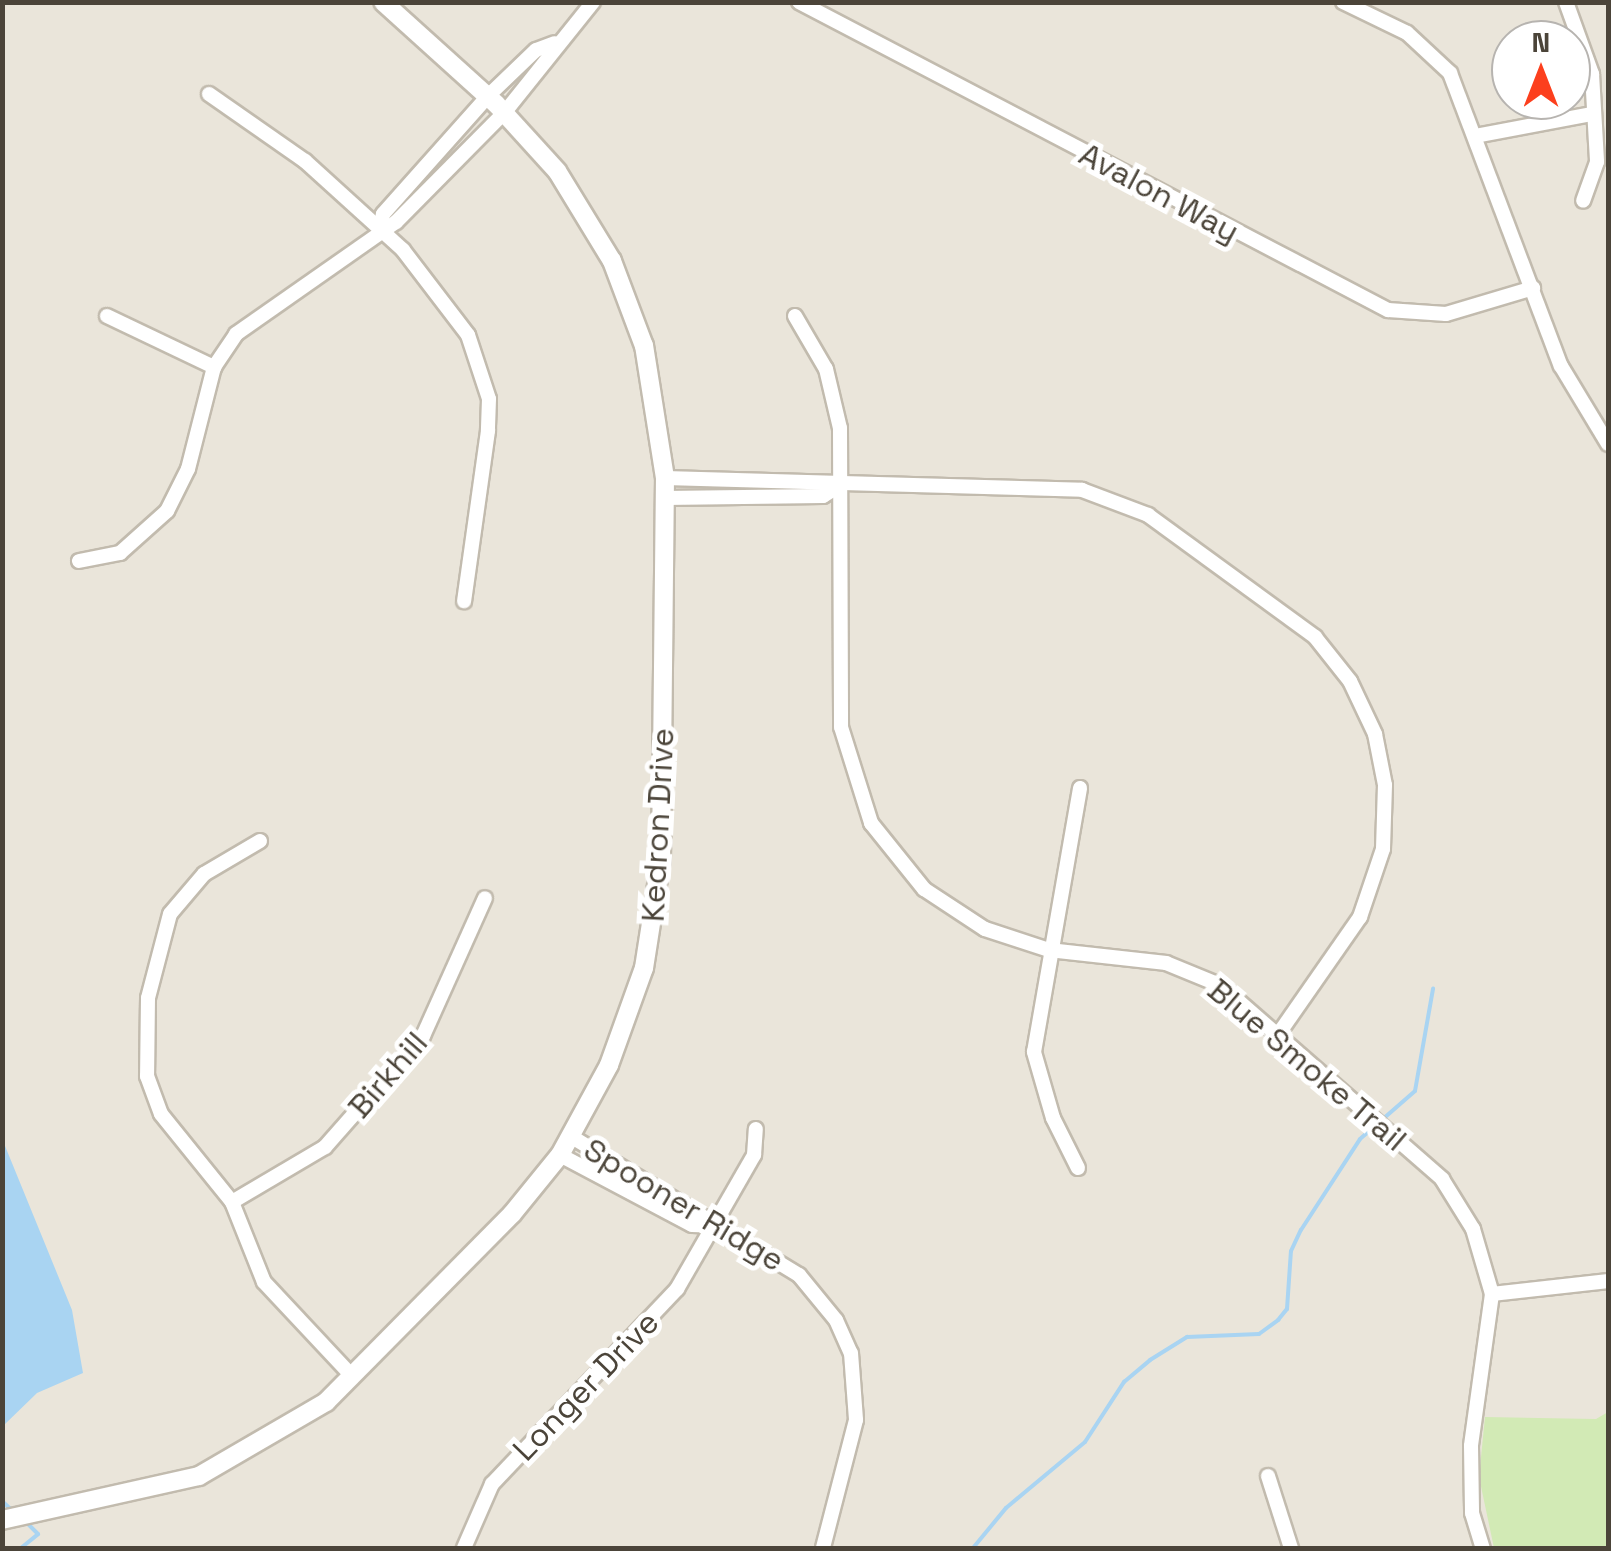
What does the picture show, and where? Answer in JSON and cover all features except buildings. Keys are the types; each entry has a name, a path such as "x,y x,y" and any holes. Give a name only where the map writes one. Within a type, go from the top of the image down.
{"street":[{"name":"Kedron Drive","path":"2,1520 199,1476 292,1428 352,1376 572,1138 630,1014 655,922 664,478 652,376 618,272 570,189 505,112 383,2"},
{"path":"79,561 120,553 167,511 188,469 214,367 248,322 347,262 380,229 396,222 505,112 555,43 593,2"},
{"name":"Avalon Way","path":"799,2 1388,310 1446,314 1532,288"},
{"path":"1344,2 1436,56 1480,135 1561,366 1608,444"},
{"path":"1566,2 1589,56 1596,162 1584,201"},
{"path":"380,229 383,214 488,96 536,50 555,43"},
{"path":"209,94 268,131 380,229 455,311 489,399 485,478 464,601"},
{"path":"1480,135 1592,114"},
{"path":"106,316 214,367"},
{"name":"Blue Smoke Trail","path":"795,316 834,395 842,727 870,823 894,858 953,911 1050,950 1182,968 1220,986 1386,1128 1459,1202 1492,1294 1471,1446 1472,1513 1484,1548"},
{"path":"664,478 824,477 839,486 1050,486 1109,498 1148,515 1263,596 1338,663 1365,710 1383,765 1383,849 1360,918 1279,1033"},
{"path":"664,498 823,496 839,486"},
{"path":"1078,1168 1052,1118 1034,1052 1080,788"},
{"path":"260,840 204,874 170,914 144,1033 162,1114 232,1202 264,1282 352,1376"},
{"name":"Birkhill","path":"232,1202 325,1147 422,1036 485,898"},
{"name":"Longer Drive","path":"464,1548 492,1484 658,1315 715,1226 754,1155 756,1129"},
{"name":"Spooner Ridge","path":"572,1138 702,1210 715,1226 815,1290 851,1353 856,1420 823,1548"},
{"name":"Spooner Ridge","path":"560,1155 692,1225 715,1226"},
{"path":"1492,1294 1608,1281"},
{"path":"1268,1476 1291,1548"}],"shaded area":[{"path":"3,3 1608,3 1608,1548 3,1548"}],"green space":[{"path":"1608,1412 1608,1548 1494,1548 1479,1477 1485,1417 1596,1419"}],"water":[{"path":"3,1141 72,1310 83,1373 37,1393 3,1426"}],"waterway":[{"path":"973,1548 1006,1508 1085,1442 1124,1382 1150,1360 1187,1337 1259,1334 1278,1320 1287,1309 1291,1251 1301,1230 1360,1139 1415,1091 1433,989"},
{"path":"2,1501 14,1512"},
{"path":"21,1548 38,1534 25,1521"}]}
